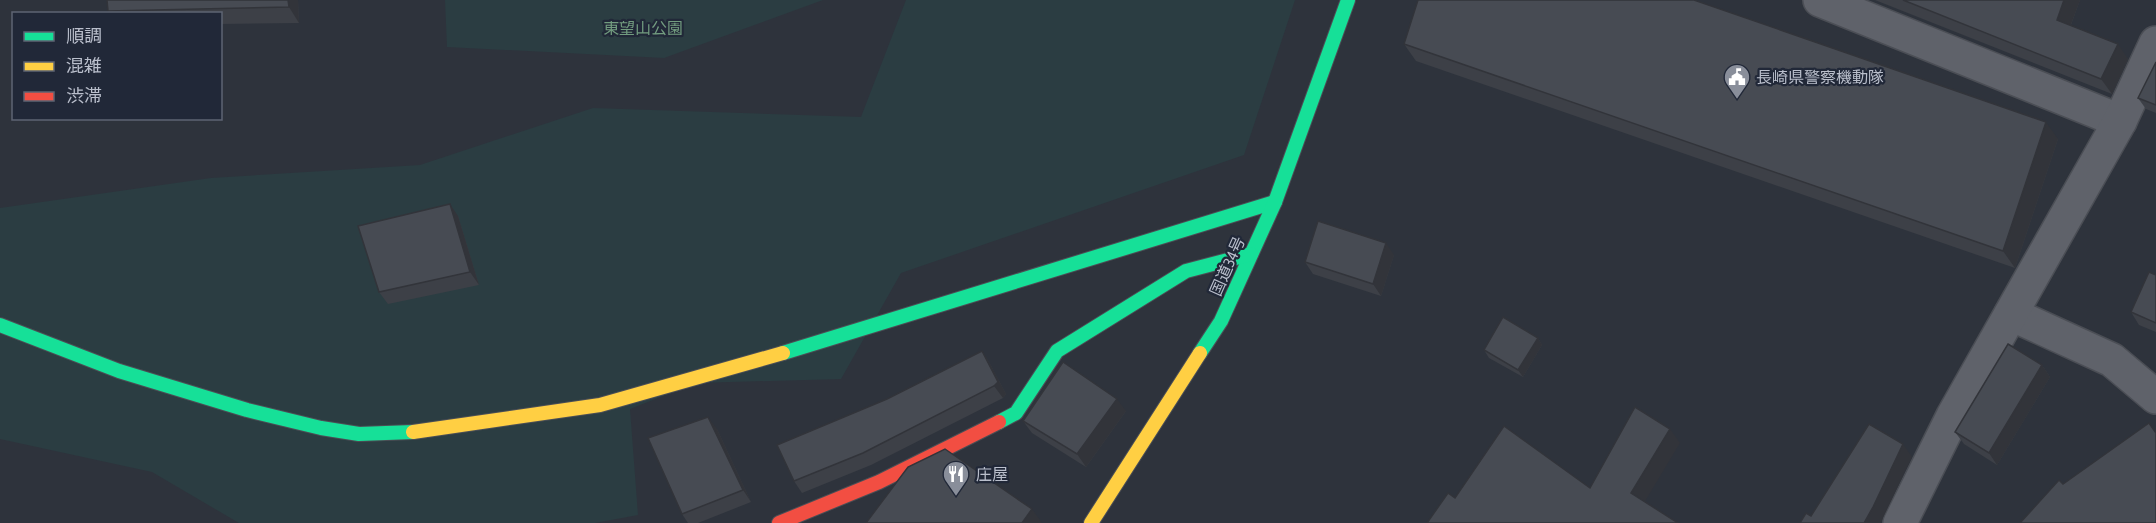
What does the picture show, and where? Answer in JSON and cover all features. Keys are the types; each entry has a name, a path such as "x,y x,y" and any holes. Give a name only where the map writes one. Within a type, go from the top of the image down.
{"main road":[{"name":"国道34号","path":"1091,523 1221,321 1275,202 1348,0"},
{"path":"0,326 119,371 247,410 321,428 359,434 421,432 600,405 779,354 1275,202"},
{"path":"779,523 879,483 1016,413 1057,351 1186,271 1251,254"}],"street":[{"path":"1820,0 2120,121"},
{"path":"1900,523 1953,416 2120,121 2156,43"},
{"path":"2011,314 2112,360 2156,397"}],"green space":[{"name":"東望山公園","path":"445,0 823,0 664,58 447,47"},
{"path":"906,0 1295,0 1244,155 901,273 841,379 696,383 630,409 638,515 595,523 239,523 152,472 0,439 0,208 211,178 420,165 593,108 861,117"}],"building":[{"path":"107,0 288,0 289,7 108,11"},
{"name":"長崎県警察機動隊","path":"1418,0 1694,0 2046,122 2003,251 1404,44"},
{"path":"1903,0 2064,0 2057,20 2118,44 2101,79"},
{"path":"2156,62 2156,105 2138,98"},
{"path":"450,204 470,272 379,292 358,226"},
{"path":"1318,221 1386,243 1373,284 1305,262"},
{"path":"2149,272 2156,275 2156,323 2131,312"},
{"path":"1503,317 1538,338 1518,370 1484,350"},
{"path":"2008,344 2042,365 1989,453 1955,432"},
{"path":"982,351 998,382 994,386 863,453 794,481 777,445 887,399"},
{"path":"1063,362 1117,399 1077,454 1023,421"},
{"path":"1635,407 1670,429 1631,493 1678,523 1427,523 1448,493 1455,498 1504,426 1590,488"},
{"path":"708,417 743,490 682,514 648,438"},
{"path":"2149,423 2156,433 2156,523 2020,523 2059,480 2063,484"},
{"path":"1869,424 1903,444 1864,523 1800,523 1806,513 1811,516"},
{"name":"庄屋","path":"945,449 1032,509 1022,523 866,523 908,467"}],"traffic: fast":[{"path":"1200,353 1221,321 1275,202 1348,0"},
{"path":"783,353 1275,202"},
{"path":"999,422 1016,413 1057,351 1186,271 1251,254"},
{"path":"0,325 119,371 247,410 321,428 359,434 413,432"}],"traffic: slow":[{"path":"413,432 600,405 783,353"},
{"path":"1091,523 1200,353"}],"traffic: jam":[{"path":"779,523 879,482 999,422"}],"place":[{"name":"長崎県警察機動隊","path":"1737,100"},
{"name":"庄屋","path":"956,497"}]}
